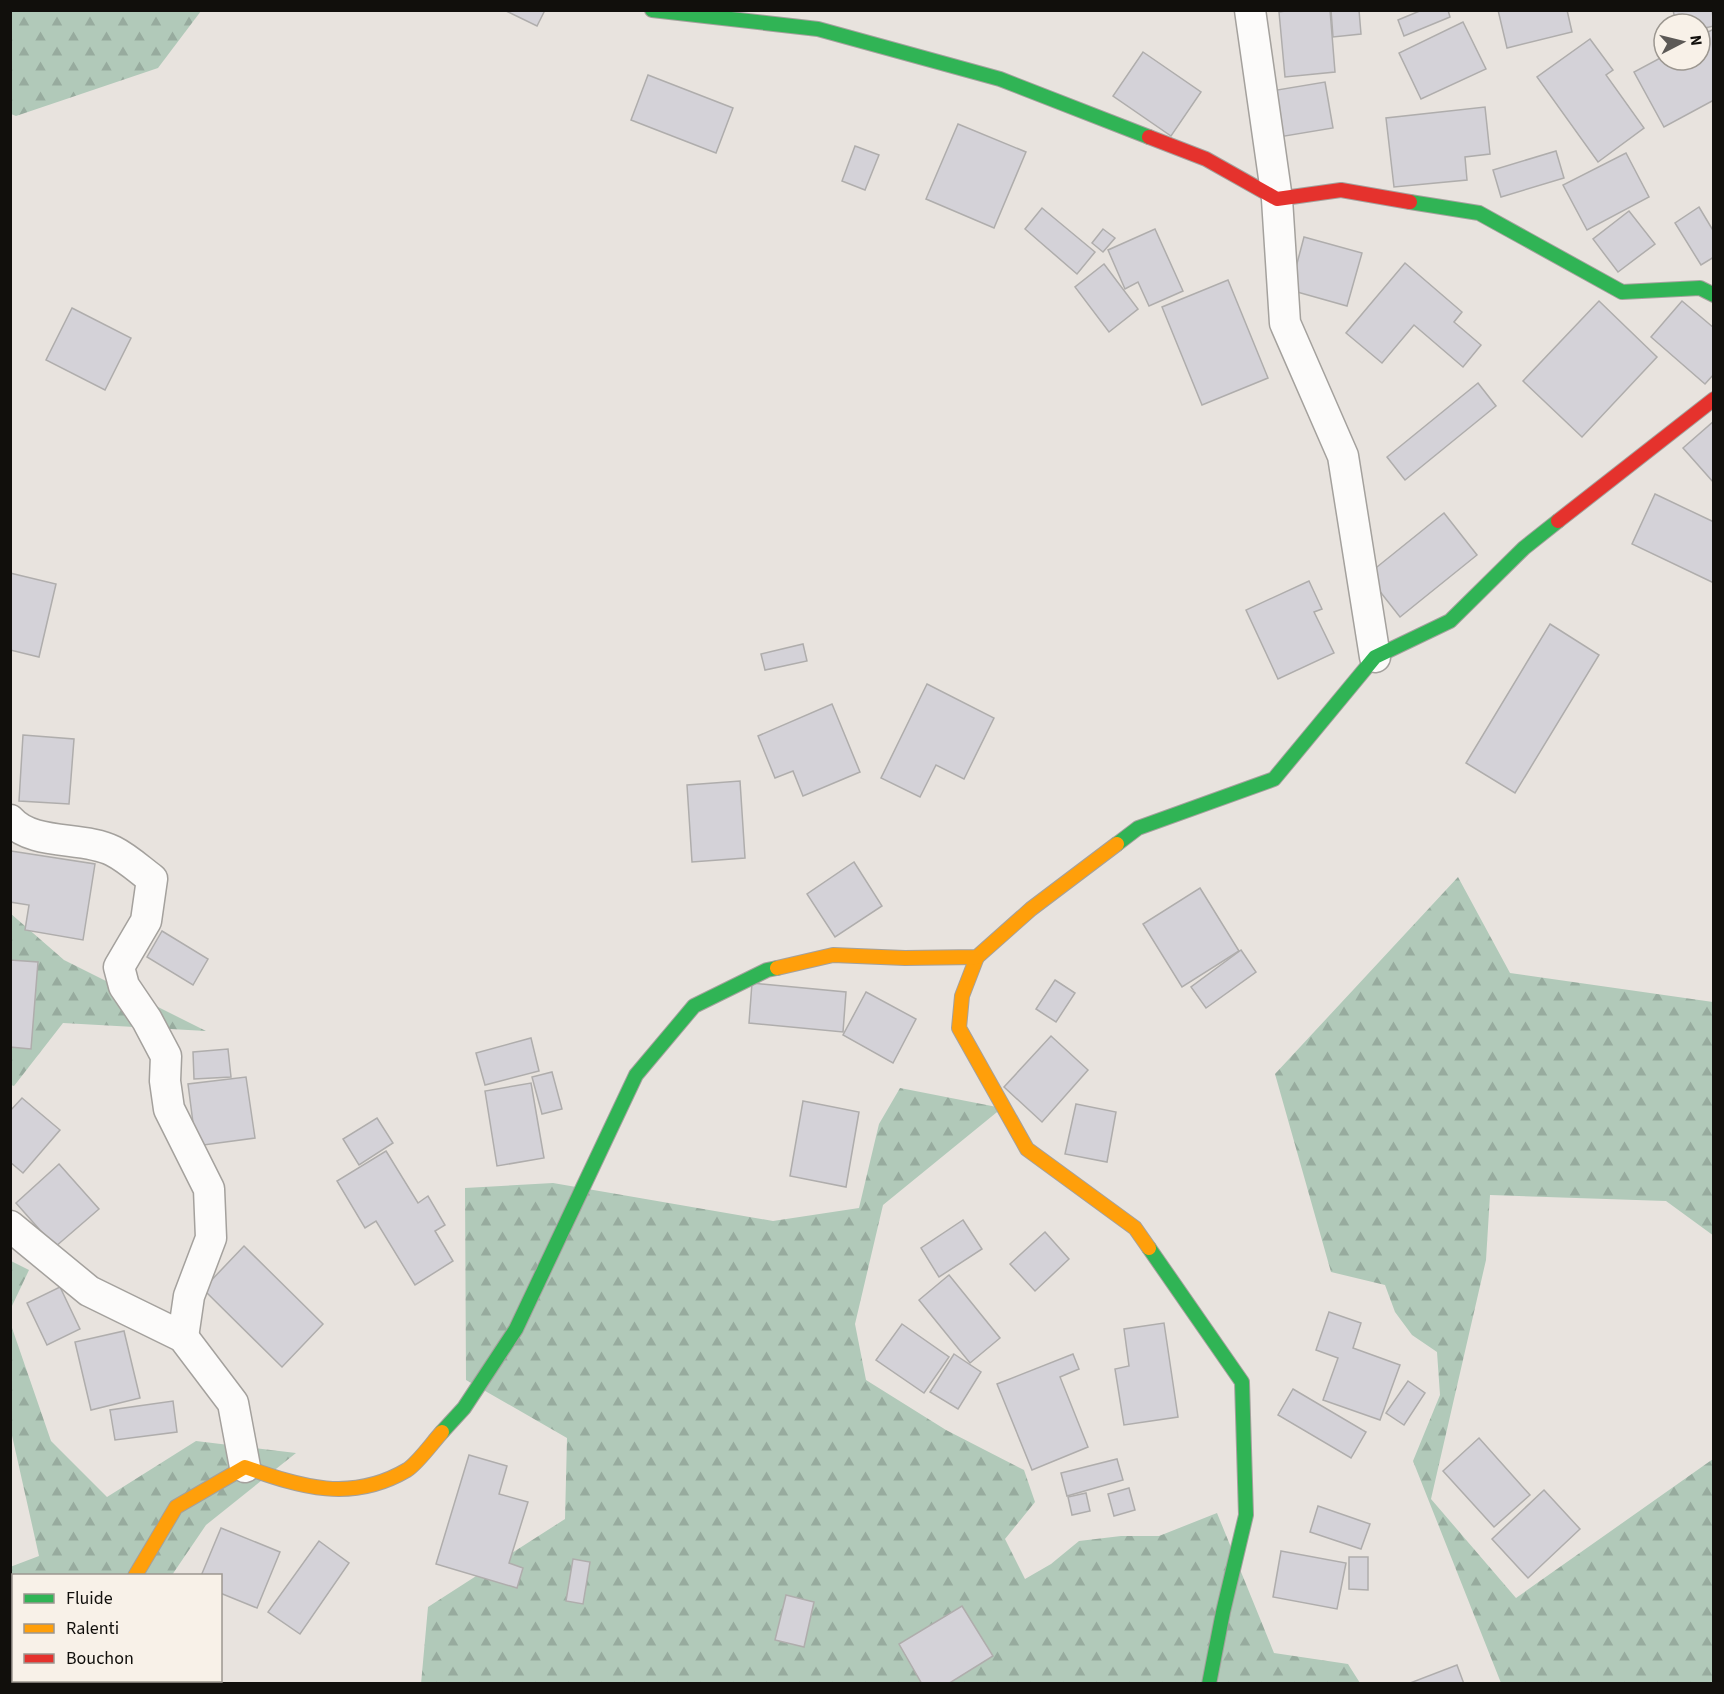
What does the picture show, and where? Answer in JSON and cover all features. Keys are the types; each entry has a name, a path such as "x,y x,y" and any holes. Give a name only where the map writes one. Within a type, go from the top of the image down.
{"street":[{"path":"652,10 818,29 1000,79 1206,159 1277,199 1341,190 1479,213 1622,292 1700,288 1713,295"},
{"path":"1250,10 1277,199 1285,323 1343,456 1375,657"},
{"path":"1209,1683 1246,1515 1242,1382 1135,1228 1027,1149 959,1028 962,996 977,957 1031,909 1138,828 1274,779 1375,657 1450,621 1524,548 1713,399"},
{"path":"10,820 33,836 64,839 113,850 152,879 146,921 119,967 124,986 147,1020 166,1056 165,1081 169,1109 209,1189 211,1238 189,1296 183,1337"},
{"path":"136,1574 176,1507 245,1467 290,1483 327,1490 366,1487 408,1469 464,1408 516,1329 636,1075 694,1006 767,970 832,955 905,958 977,957"},
{"path":"10,1226 89,1291 183,1337 233,1403 245,1467"}],"green space":[{"path":"10,11 201,11 158,68 16,116 11,114"},
{"path":"1458,877 1510,973 1713,1002 1714,1236 1666,1201 1490,1195 1486,1260 1431,1499 1516,1598 1713,1459 1713,1683 1501,1683 1413,1461 1440,1395 1437,1352 1412,1335 1395,1312 1385,1285 1331,1272 1275,1074"},
{"path":"10,913 64,960 206,1031 63,1023 14,1086 11,1085"},
{"path":"900,1088 1002,1108 883,1205 855,1324 866,1380 946,1430 1024,1470 1035,1502 1005,1539 1025,1579 1051,1564 1079,1541 1121,1536 1159,1536 1217,1513 1274,1653 1348,1664 1360,1683 421,1684 428,1607 565,1519 567,1438 466,1380 465,1188 553,1183 773,1221 859,1208 879,1124"},
{"path":"11,1261 29,1270 11,1308"},
{"path":"11,1325 51,1441 107,1497 196,1441 296,1453 206,1525 173,1574 12,1574 12,1682 85,1682 11,1683 10,1567 39,1556 11,1431"}],"building":[{"path":"504,10 545,10 537,26"},
{"path":"1330,10 1335,72 1285,77 1279,12"},
{"path":"1331,10 1359,10 1361,34 1333,37"},
{"path":"1422,10 1448,10 1450,17 1404,36 1398,20"},
{"path":"1498,10 1567,10 1572,32 1507,48"},
{"path":"1673,10 1712,10 1714,26 1712,26 1712,12 1673,12"},
{"path":"1463,22 1486,69 1421,99 1399,53"},
{"path":"1714,29 1714,100 1664,127 1634,72 1652,62 1652,72 1712,72 1712,30"},
{"path":"1590,39 1613,70 1606,75 1644,128 1598,162 1537,77"},
{"path":"1143,52 1201,92 1171,136 1113,96"},
{"path":"648,75 733,108 716,153 631,120"},
{"path":"1325,82 1333,128 1279,137 1271,91"},
{"path":"1485,107 1490,154 1465,157 1467,180 1394,187 1386,118"},
{"path":"958,124 1026,152 994,228 926,199"},
{"path":"855,146 879,155 865,190 842,181"},
{"path":"1556,151 1564,178 1501,197 1493,170"},
{"path":"1626,153 1649,197 1587,230 1563,185"},
{"path":"1699,207 1714,232 1714,257 1701,265 1675,223"},
{"path":"1042,208 1095,252 1077,274 1025,229"},
{"path":"1629,211 1655,244 1618,272 1593,239"},
{"path":"1103,229 1115,238 1103,252 1092,243"},
{"path":"1155,229 1183,291 1149,306 1138,282 1125,289 1108,250"},
{"path":"1304,237 1362,253 1347,306 1290,290"},
{"path":"1405,263 1462,312 1454,322 1481,345 1463,367 1414,325 1382,363 1346,333"},
{"path":"1104,264 1138,309 1109,332 1075,287"},
{"path":"1228,280 1268,378 1202,405 1162,307"},
{"path":"1599,301 1657,357 1582,437 1523,381"},
{"path":"1682,301 1714,328 1714,374 1705,384 1651,337"},
{"path":"72,308 131,338 105,390 46,360"},
{"path":"1478,383 1496,406 1405,480 1387,457"},
{"path":"1714,421 1714,483 1683,448"},
{"path":"1655,494 1714,522 1714,583 1632,544"},
{"path":"1444,513 1477,555 1400,617 1367,575"},
{"path":"10,573 56,584 39,657 10,650"},
{"path":"1309,581 1322,609 1314,612 1334,653 1278,679 1246,610"},
{"path":"1550,624 1599,655 1515,793 1466,763"},
{"path":"803,644 807,661 765,670 761,654"},
{"path":"927,684 994,718 964,779 936,765 920,797 881,778"},
{"path":"832,704 860,772 803,796 793,771 775,778 758,736"},
{"path":"23,735 74,739 69,804 19,801"},
{"path":"740,781 745,858 692,862 687,785"},
{"path":"11,851 95,864 83,940 25,930 29,905 10,902"},
{"path":"854,862 882,906 835,937 807,894"},
{"path":"1200,888 1239,951 1182,987 1143,924"},
{"path":"162,931 208,959 193,985 147,957"},
{"path":"1241,950 1256,972 1206,1008 1191,987"},
{"path":"10,960 38,962 31,1049 10,1047"},
{"path":"1055,980 1075,993 1056,1022 1036,1009"},
{"path":"752,983 846,992 843,1032 749,1023"},
{"path":"866,992 916,1019 893,1063 843,1035"},
{"path":"1051,1036 1088,1070 1042,1122 1004,1087"},
{"path":"531,1038 539,1071 485,1085 476,1053"},
{"path":"228,1049 231,1077 194,1079 193,1052"},
{"path":"552,1072 562,1109 542,1114 532,1077"},
{"path":"246,1077 255,1138 196,1146 188,1084"},
{"path":"531,1083 544,1158 497,1166 485,1091"},
{"path":"22,1098 60,1130 23,1173 10,1162 10,1111"},
{"path":"803,1101 859,1112 846,1187 790,1176"},
{"path":"1076,1104 1116,1112 1107,1162 1065,1154"},
{"path":"377,1118 393,1143 359,1165 343,1139"},
{"path":"386,1151 418,1203 428,1196 445,1225 435,1231 453,1261 415,1285 376,1221 365,1228 337,1181"},
{"path":"59,1164 99,1209 55,1247 16,1203"},
{"path":"963,1220 982,1249 939,1277 921,1248"},
{"path":"1045,1232 1069,1259 1035,1291 1010,1264"},
{"path":"244,1246 323,1324 282,1367 203,1289"},
{"path":"949,1275 1000,1338 970,1363 919,1300"},
{"path":"60,1287 80,1329 47,1345 27,1303"},
{"path":"1329,1312 1361,1323 1353,1348 1400,1365 1380,1420 1323,1400 1338,1358 1316,1350"},
{"path":"1164,1323 1178,1417 1124,1425 1115,1369 1129,1366 1124,1329"},
{"path":"902,1324 949,1357 924,1393 876,1360"},
{"path":"124,1331 140,1398 91,1410 75,1342"},
{"path":"954,1354 981,1372 958,1409 930,1392"},
{"path":"1073,1354 1079,1369 1060,1377 1088,1447 1032,1470 997,1384"},
{"path":"1408,1381 1425,1393 1404,1425 1386,1413"},
{"path":"1293,1389 1366,1432 1351,1458 1278,1415"},
{"path":"173,1401 177,1432 115,1440 110,1410"},
{"path":"1479,1438 1530,1495 1494,1527 1443,1471"},
{"path":"469,1455 507,1466 499,1494 528,1502 509,1563 523,1568 517,1588 436,1564"},
{"path":"1117,1459 1123,1480 1067,1496 1061,1473"},
{"path":"1129,1488 1135,1510 1114,1516 1108,1494"},
{"path":"1544,1490 1580,1529 1528,1578 1492,1539"},
{"path":"1086,1493 1090,1511 1072,1515 1068,1497"},
{"path":"1318,1506 1370,1524 1361,1549 1310,1532"},
{"path":"221,1528 280,1552 257,1608 222,1594 222,1574 202,1574"},
{"path":"319,1541 349,1563 300,1634 268,1612"},
{"path":"1281,1551 1346,1563 1337,1609 1273,1597"},
{"path":"1349,1557 1368,1557 1368,1590 1349,1589"},
{"path":"573,1559 590,1562 583,1604 566,1601"},
{"path":"786,1595 814,1602 804,1647 775,1640"},
{"path":"962,1606 993,1656 948,1684 922,1684 899,1644"},
{"path":"1457,1665 1464,1684 1410,1684 1410,1683"}],"traffic: fast":[{"path":"652,10 818,29 1000,79 1149,137"},
{"path":"1410,202 1479,213 1622,292 1700,288 1714,295"},
{"path":"1117,844 1138,828 1274,779 1375,657 1450,621 1524,548 1558,521"},
{"path":"442,1432 464,1408 516,1329 636,1075 694,1006 767,970 777,968"},
{"path":"1149,1248 1242,1382 1246,1515 1209,1684"}],"traffic: slow":[{"path":"777,968 833,955 905,958 977,957 1031,909 1117,844"},
{"path":"977,957 962,996 959,1028 1027,1149 1135,1228 1149,1248"},
{"path":"136,1574 176,1507 245,1467 286,1481 306,1485 346,1489 366,1486 407,1470 442,1432"}],"traffic: jam":[{"path":"1149,137 1206,159 1277,199 1341,190 1410,202"},
{"path":"1558,521 1714,399"}]}
